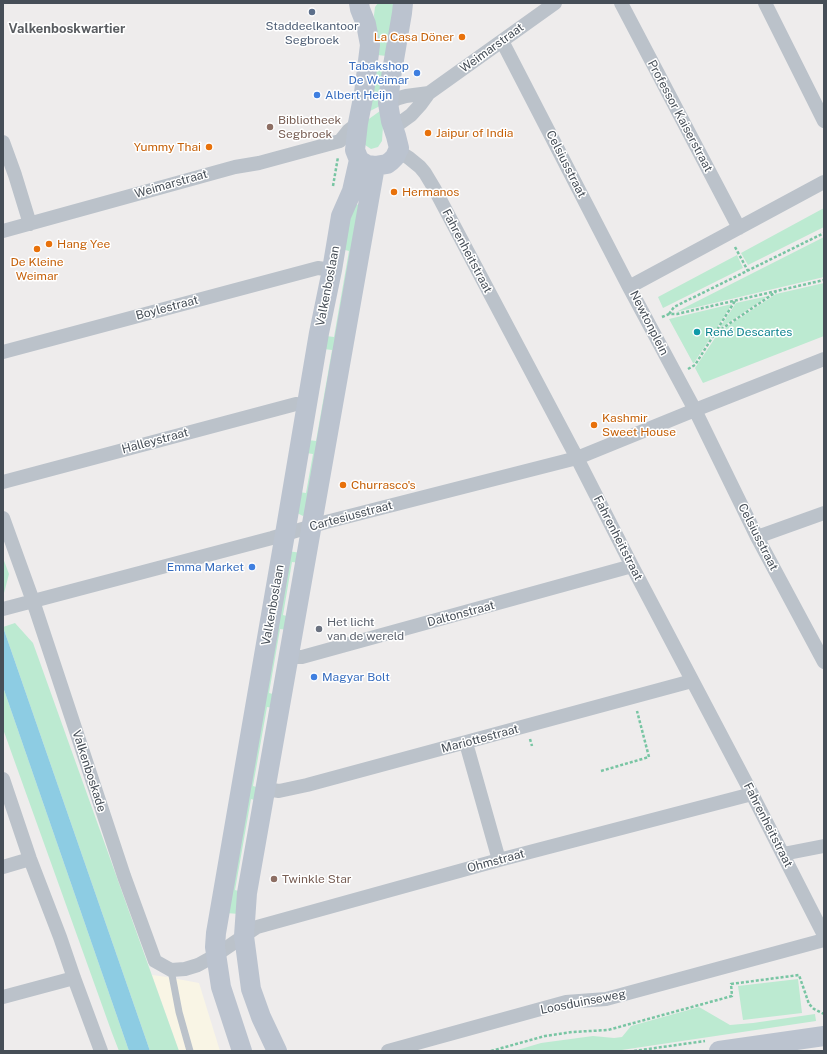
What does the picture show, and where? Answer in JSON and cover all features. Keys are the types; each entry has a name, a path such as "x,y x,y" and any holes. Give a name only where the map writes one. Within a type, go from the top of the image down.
{"street":[{"path":"359,3 366,24 370,45 364,93 358,123 358,154 387,164 398,152 398,143 389,114 388,103 403,3"},
{"name":"Weimarstraat","path":"394,128 411,115 429,94 555,3"},
{"name":"Professor Kaiserstraat","path":"621,3 733,231"},
{"path":"765,3 824,121"},
{"name":"Celsiusstraat","path":"502,41 629,288"},
{"path":"388,103 406,96 429,94"},
{"path":"3,142 30,224"},
{"name":"Fahrenheitstraat","path":"398,152 409,158 425,173 577,458 824,935"},
{"name":"Weimarstraat","path":"3,231 235,167 259,163 358,154"},
{"name":"Valkenboslaan","path":"242,1051 221,987 216,955 215,947 220,908 319,333 341,216 352,191 358,154"},
{"name":"Valkenboslaan","path":"277,1051 261,1017 251,989 244,936 247,893 312,526 358,154"},
{"name":"Newtonplein","path":"695,410 629,288 824,182"},
{"name":"Boylestraat","path":"3,352 318,268 332,270"},
{"path":"695,410 824,359"},
{"name":"Halleystraat","path":"3,482 296,404 307,405"},
{"name":"Celsiusstraat","path":"695,410 757,537 824,662"},
{"name":"Cartesiusstraat","path":"5,609 312,526 577,458 695,410"},
{"path":"757,537 824,513"},
{"name":"Valkenboskade","path":"3,518 33,601 124,876 155,961 171,970"},
{"name":"Daltonstraat","path":"289,657 302,657 632,566"},
{"name":"Mariottestraat","path":"266,788 279,791 307,785 692,681"},
{"path":"466,743 499,860"},
{"path":"3,778 30,859 101,1051"},
{"name":"Ohmstraat","path":"216,955 257,927 499,860 752,794"},
{"path":"782,854 824,846"},
{"path":"3,867 30,859"},
{"name":"Loosduinseweg","path":"388,1051 566,1002 606,999 824,940"},
{"path":"171,970 185,969 198,965 216,955"},
{"path":"3,997 74,978"},
{"path":"719,1051 824,1036"}],"lane":[{"path":"171,970 179,1012 190,1051"}],"path":[{"path":"733,231 748,271"},
{"path":"668,314 674,307 824,233"},
{"path":"648,323 668,314 677,314 824,280"},
{"path":"715,333 777,291"},
{"path":"677,375 695,365 736,301"},
{"path":"601,771 649,757 633,697"},
{"path":"491,1051 545,1036 572,1032 608,1030 732,996 731,984 799,975 809,1004 814,1009 824,1014"}],"shaded area":[{"path":"152,975 199,983 220,1051 179,1051"}],"green space":[{"path":"378,3 392,3 394,6 387,56 377,55 374,15 375,7"},
{"path":"376,64 385,65 380,106 368,112"},
{"path":"380,111 383,126 382,141 378,147 371,149 365,145 366,121"},
{"path":"353,204 362,205 305,515 303,516 297,513 299,492 306,493 313,454 306,453 308,440 316,441 332,350 324,349 326,336 334,337 349,251 341,249"},
{"path":"824,208 824,227 748,265 741,253"},
{"path":"824,237 824,277 676,312"},
{"path":"737,255 743,268 663,308 658,297"},
{"path":"824,283 824,336 703,383 695,368 719,332 776,294"},
{"path":"768,296 719,329 736,303"},
{"path":"732,304 694,363 693,363 669,319"},
{"path":"288,551 301,553 300,563 292,562 283,615 290,617 288,630 280,629 269,693 277,695 274,708 267,707 253,786 260,788 258,801 251,799 235,890 242,892 239,914 226,913"},
{"path":"3,558 9,574 4,593 3,593"},
{"path":"15,623 33,643 179,1051 150,1051 3,627"},
{"path":"3,687 129,1051 119,1051 3,729"},
{"path":"798,979 802,1013 743,1020 738,986"},
{"path":"699,1007 730,1025 815,1014 816,1021 615,1051 514,1051 541,1043 593,1036 614,1038 622,1037 631,1026"}],"water":[{"path":"3,627 150,1051 129,1051 3,687"}],"place":[{"name":"Staddeelkantoor Segbroek","path":"312,12"},
{"name":"La Casa Döner","path":"462,37"},
{"name":"Tabakshop De Weimar","path":"417,73"},
{"name":"Albert Heijn","path":"317,95"},
{"name":"Bibliotheek Segbroek","path":"270,127"},
{"name":"Jaipur of India","path":"428,133"},
{"name":"Yummy Thai","path":"209,147"},
{"name":"Hermanos","path":"394,192"},
{"name":"Hang Yee","path":"49,244"},
{"name":"De Kleine Weimar","path":"37,249"},
{"name":"René Descartes","path":"697,332"},
{"name":"Kashmir Sweet House","path":"594,425"},
{"name":"Churrasco's","path":"343,485"},
{"name":"Emma Market","path":"252,567"},
{"name":"Het licht van de wereld","path":"319,629"},
{"name":"Magyar Bolt","path":"314,677"},
{"name":"Twinkle Star","path":"274,879"}],"district":[{"name":"Valkenboskwartier","path":"67,29"}]}
